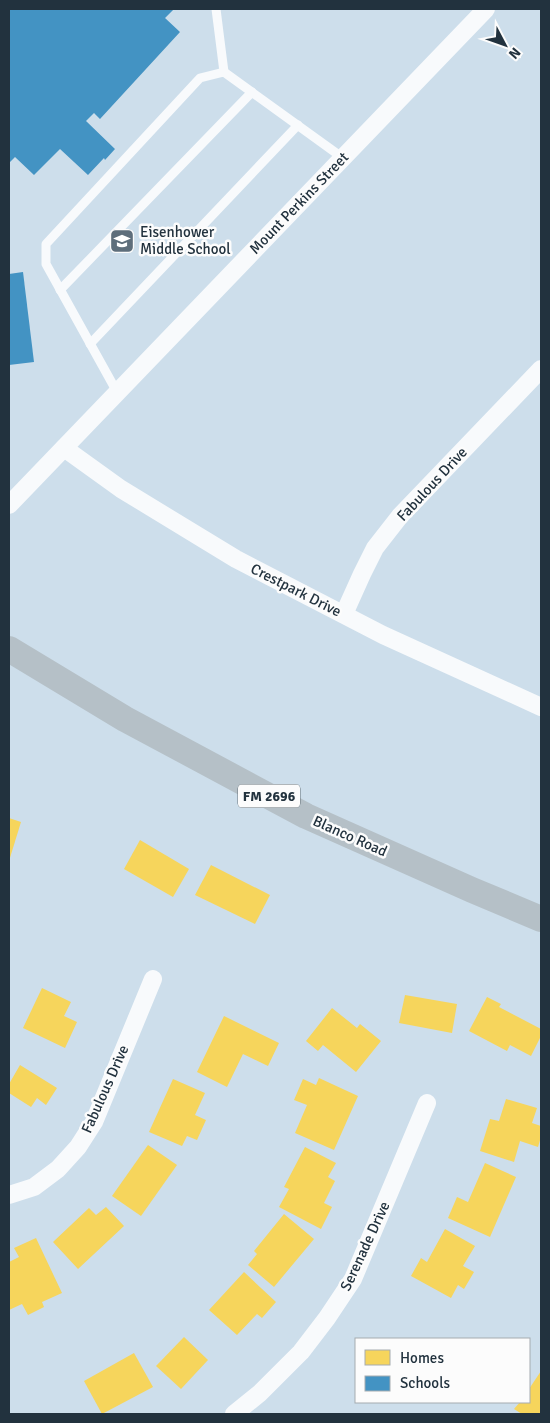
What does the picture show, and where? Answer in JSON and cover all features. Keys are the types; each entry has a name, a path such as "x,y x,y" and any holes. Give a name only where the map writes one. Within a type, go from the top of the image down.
{"main road":[{"name":"Blanco Road","path":"9,649 125,719 306,816 472,890 540,916"}],"street":[{"name":"Mount Perkins Street","path":"9,505 486,9"},
{"name":"Fabulous Drive","path":"344,614 375,548 400,516 541,369"},
{"name":"Crestpark Drive","path":"64,448 121,489 220,549 383,635 541,707"},
{"name":"Fabulous Drive","path":"9,1195 34,1187 58,1169 78,1147 94,1122 153,979"},
{"name":"Serenade Drive","path":"234,1414 260,1393 301,1352 353,1279 427,1103"}],"lane":[{"path":"216,9 224,72 343,158"},
{"path":"117,392 46,264 46,244 200,78 224,72"},
{"path":"60,290 252,92"},
{"path":"90,344 298,125"}],"building: Homes":[{"path":"9,818 21,822 9,861"},
{"path":"140,840 189,869 173,897 124,869"},
{"path":"211,865 270,895 255,924 195,895"},
{"path":"42,988 71,1002 64,1016 77,1022 65,1048 23,1028"},
{"path":"405,995 457,1004 452,1033 399,1023"},
{"path":"487,997 501,1004 499,1007 541,1029 541,1036 531,1056 510,1045 507,1051 469,1031"},
{"path":"332,1008 357,1028 360,1024 381,1041 356,1072 323,1045 318,1051 306,1041"},
{"path":"224,1016 279,1043 268,1066 243,1054 227,1087 197,1072"},
{"path":"20,1065 57,1088 46,1105 37,1098 31,1107 9,1093 9,1084"},
{"path":"319,1078 358,1096 334,1150 295,1133 307,1105 294,1100 303,1079 316,1085"},
{"path":"173,1079 205,1093 195,1115 206,1120 197,1140 187,1136 182,1146 149,1132"},
{"path":"506,1099 537,1108 532,1123 541,1126 541,1137 538,1147 520,1141 514,1162 480,1151 490,1119 499,1121"},
{"path":"148,1145 177,1165 141,1216 112,1196"},
{"path":"305,1147 336,1163 328,1177 335,1181 324,1203 332,1207 321,1229 279,1207 289,1189 284,1187"},
{"path":"485,1163 516,1177 490,1237 448,1218 457,1197 468,1202"},
{"path":"106,1207 124,1226 78,1269 53,1242 89,1208 96,1215"},
{"path":"284,1214 314,1239 274,1287 248,1265 257,1254 254,1251"},
{"path":"445,1229 475,1246 463,1266 474,1272 464,1289 458,1285 451,1298 411,1276 421,1258 427,1262"},
{"path":"36,1238 62,1293 42,1302 44,1307 28,1315 22,1304 9,1310 9,1262 19,1257 14,1248"},
{"path":"244,1272 276,1302 262,1318 257,1314 237,1335 209,1310"},
{"path":"184,1337 208,1360 181,1389 156,1366"},
{"path":"134,1353 153,1387 102,1414 84,1381"},
{"path":"541,1371 541,1414 522,1414 514,1409 519,1403 530,1403 530,1388"}],"building: Schools":[{"path":"9,9 174,9 165,18 180,32 100,119 94,113 86,121 115,149 88,175 60,149 34,175 15,157 9,163"},
{"path":"23,272 34,362 9,365 9,274"}],"place":[{"name":"Eisenhower Middle School","path":"122,241"}]}
